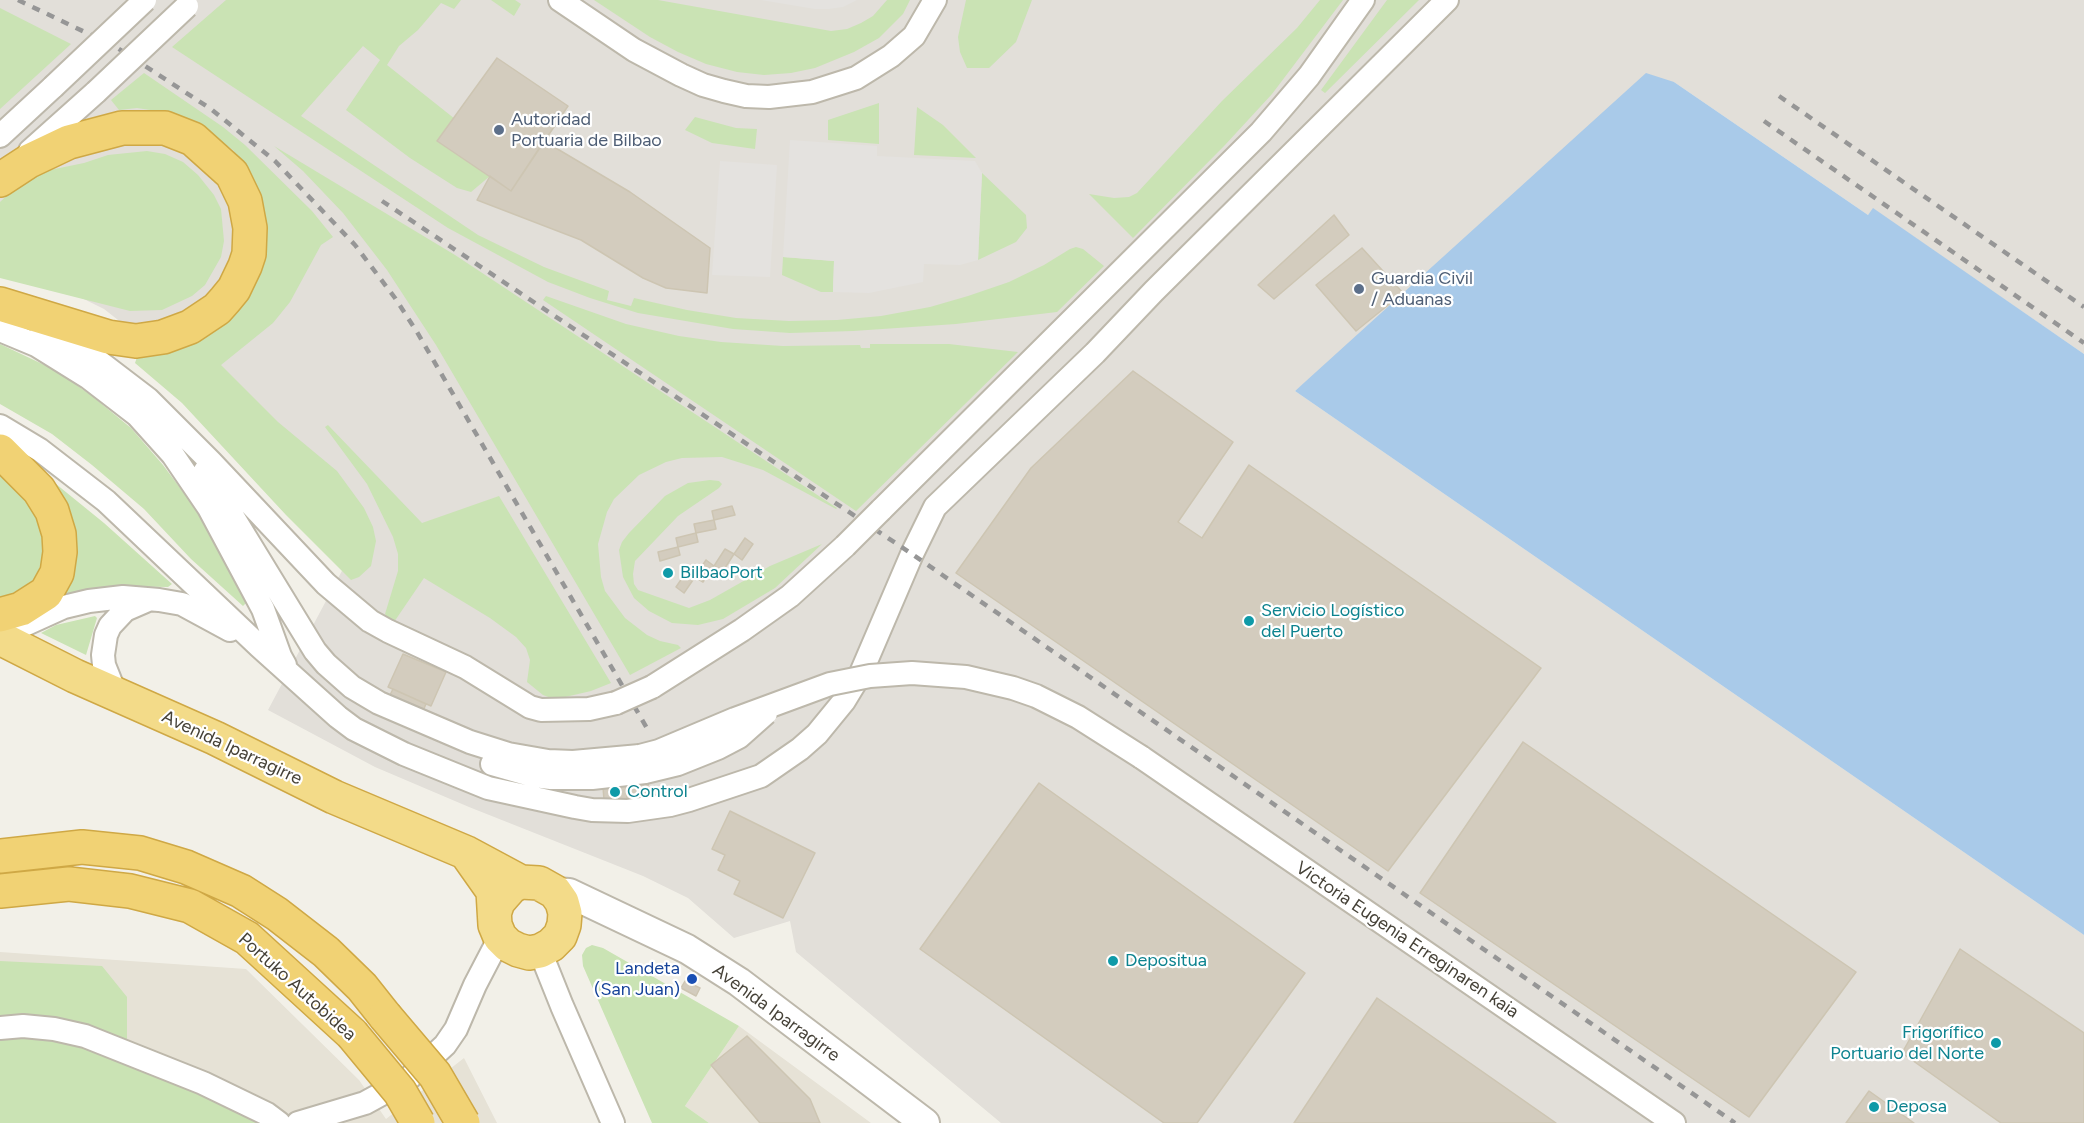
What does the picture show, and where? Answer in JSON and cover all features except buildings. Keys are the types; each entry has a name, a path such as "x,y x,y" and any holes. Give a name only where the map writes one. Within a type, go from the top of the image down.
{"highway":[{"path":"0,179 69,141 122,128 165,128 193,139 232,174 245,201 250,228 245,266 230,295 217,309 190,327 163,337 136,341 123,340 0,304"},
{"path":"0,451 39,490 52,511 59,534 60,552 57,573 46,593 21,609 0,615"},
{"name":"Avenida Iparragirre","path":"0,637 75,676 215,738 334,797 467,853 521,882"},
{"path":"0,664 42,686 152,733 217,758 334,797"},
{"path":"0,856 82,848 140,853 186,867 241,891 277,914 326,952 362,987 435,1075 463,1123"},
{"path":"467,853 493,891 497,924 508,945 518,951 529,953 550,944 564,925 565,913 562,902 555,892 539,883 521,882 504,893 498,902 497,924"},
{"name":"Portuko Autobidea","path":"0,891 69,884 130,891 190,906 247,938 352,1034 400,1092 418,1123"}],"street":[{"path":"0,136 145,0"},
{"path":"560,0 634,50 681,75 724,92 769,97 812,92 856,78 891,56 914,36 935,0"},
{"path":"0,304 93,357 124,380 168,418 306,563 370,621 465,667 530,707 553,710 589,709 616,703 652,687 742,630 790,596 845,546 1261,132 1295,94 1363,0"},
{"path":"0,637 64,607 88,601 123,597 182,604 269,649 291,674 354,729 448,773 488,788 592,810 620,812 648,809 689,800 761,777 800,749 839,709 861,673 935,507 1095,353 1154,291 1447,0"},
{"path":"0,179 191,3"},
{"path":"0,330 36,345 89,378 137,415 173,455 209,508 258,599 269,649"},
{"path":"168,418 224,501 315,651 352,687 379,703 470,742 508,754 548,761 642,764"},
{"path":"0,426 40,450 106,501 224,612 269,649 335,694 366,710 486,762 534,776 592,778 642,764"},
{"path":"129,700 112,685 106,672 103,655 106,635 110,626 125,610 141,602 159,600"},
{"name":"Victoria Eugenia Erreginaren kaia","path":"642,764 668,747 776,704 830,684 870,676 912,673 966,677 1036,696 1078,717 1141,757 1674,1123"},
{"name":"Avenida Iparragirre","path":"555,892 569,893 687,949 739,982 926,1123"},
{"path":"613,1123 562,1006 550,944 582,922 618,917"},
{"path":"298,1123 365,1103 407,1080 445,1045 456,1029 475,986 497,924"},
{"path":"0,1028 23,1026 54,1029 85,1036 203,1083 267,1114 279,1123"}],"shaded area":[{"path":"0,0 2084,0 2084,354 1873,209 1868,215 1674,82 1295,391 2084,935 2084,1123 1001,1123 796,952 790,921 734,938 688,898 643,876 375,767 268,710 352,552 191,377 104,309 23,269 0,264"},
{"path":"761,0 857,0 843,7 815,9"},
{"path":"790,140 877,146 877,156 975,161 982,173 978,260 960,265 924,264 923,282 869,293 833,292 834,261 783,257"},
{"path":"720,161 777,165 770,277 712,275"},
{"path":"0,952 246,969 359,1080 386,1119 464,1058 497,1123 0,1123"},
{"path":"739,1026 871,1123 709,1123 685,1106"}],"green space":[{"path":"226,0 461,0 454,9 441,3 418,30 399,46 387,65 455,119 437,141 490,176 471,192 457,188 410,158 346,110 380,60 363,46 301,116 478,235 544,267 609,291 607,300 631,306 634,298 736,318 789,321 837,320 881,316 930,307 968,296 1009,282 1076,247 1083,249 1104,266 1057,312 956,324 790,333 733,329 638,313 548,282 448,228 172,47"},
{"path":"491,0 515,0 521,4 514,16"},
{"path":"594,0 658,0 831,31 847,29 861,23 873,16 887,0 910,0 903,14 879,38 854,52 815,68 764,75 737,72 706,64 678,52 650,37"},
{"path":"966,0 1032,0 1016,42 989,68 967,68 960,52 958,37"},
{"path":"1320,0 1343,0 1272,94 1133,238 1089,194 1114,198 1129,197 1137,193 1222,101 1297,28"},
{"path":"1387,0 1419,0 1325,93 1321,90"},
{"path":"0,8 71,44 0,109"},
{"path":"144,73 223,127 245,145 312,211 333,237 321,245 290,302 273,323 221,365 278,422 337,471 364,508 373,527 376,541 371,566 359,577 351,580 286,515 182,403 135,363 137,357 227,317 245,167 233,150 203,128 170,113 137,108 119,110 111,100"},
{"path":"879,103 879,144 828,140 828,120"},
{"path":"917,107 943,125 976,158 914,155"},
{"path":"695,117 736,128 757,129 755,149 712,143 685,130"},
{"path":"274,146 455,255 837,508 763,470 722,457 682,458 666,462 639,475 614,499 607,512 598,544 601,577 605,591 625,618 647,635 681,648 630,675 436,345 387,270 343,213 303,171"},
{"path":"147,151 165,154 183,162 198,175 214,195 221,209 224,241 221,257 205,285 192,296 162,310 130,311 0,278 0,202 16,187 45,171 84,163 108,155"},
{"path":"982,173 1026,215 1027,228 1016,242 978,260"},
{"path":"783,257 834,261 833,292 821,292 782,275"},
{"path":"546,296 626,324 679,336 721,342 783,346 860,345 861,348 870,348 870,344 949,344 1018,352 856,511 543,300"},
{"path":"0,344 55,370 131,428 163,465 195,508 230,570 246,603 243,606 191,559 144,509 92,465 52,434 0,404"},
{"path":"328,425 422,523 499,496 611,683 591,691 561,698 543,695 527,682 530,660 526,648 516,637 490,618 424,578 392,625 385,614 398,571 398,554 393,537 367,484 325,427"},
{"path":"0,473 28,502 45,538 44,556 35,580 25,590 0,597"},
{"path":"719,481 722,484 678,516 635,561 634,584 638,590 689,608 710,600 770,566 822,544 775,588 723,619 698,625 672,623 649,611 634,598 623,577 619,550 629,533 665,496 688,483"},
{"path":"56,484 104,523 172,584 168,587 111,586 63,593 54,486"},
{"path":"95,616 97,618 86,655 41,633 56,625"},
{"path":"592,945 603,948 739,1026 685,1106 709,1123 652,1123 583,966 582,955 586,948"},
{"path":"0,961 102,966 127,997 127,1042 0,1020"},
{"path":"38,1035 112,1054 265,1123 0,1123 0,1036"}],"water":[{"path":"1646,73 1674,82 1868,215 1873,208 2084,354 2084,935 1295,391"}],"railway":[{"path":"18,0 116,47 211,109 275,161 355,245 395,298 417,332 648,730"},
{"path":"1779,96 2084,307"},
{"path":"1764,121 2084,343"},
{"path":"382,201 912,554 1735,1123"}],"place":[{"name":"Autoridad Portuaria de Bilbao","path":"499,130"},
{"name":"Guardia Civil / Aduanas","path":"1359,289"},
{"name":"BilbaoPort","path":"668,573"},
{"name":"Servicio Logístico del Puerto","path":"1249,621"},
{"name":"Control","path":"615,792"},
{"name":"Depositua","path":"1113,961"},
{"name":"Landeta (San Juan)","path":"692,979"},
{"name":"Frigorífico Portuario del Norte","path":"1996,1043"},
{"name":"Deposa","path":"1874,1107"}]}
